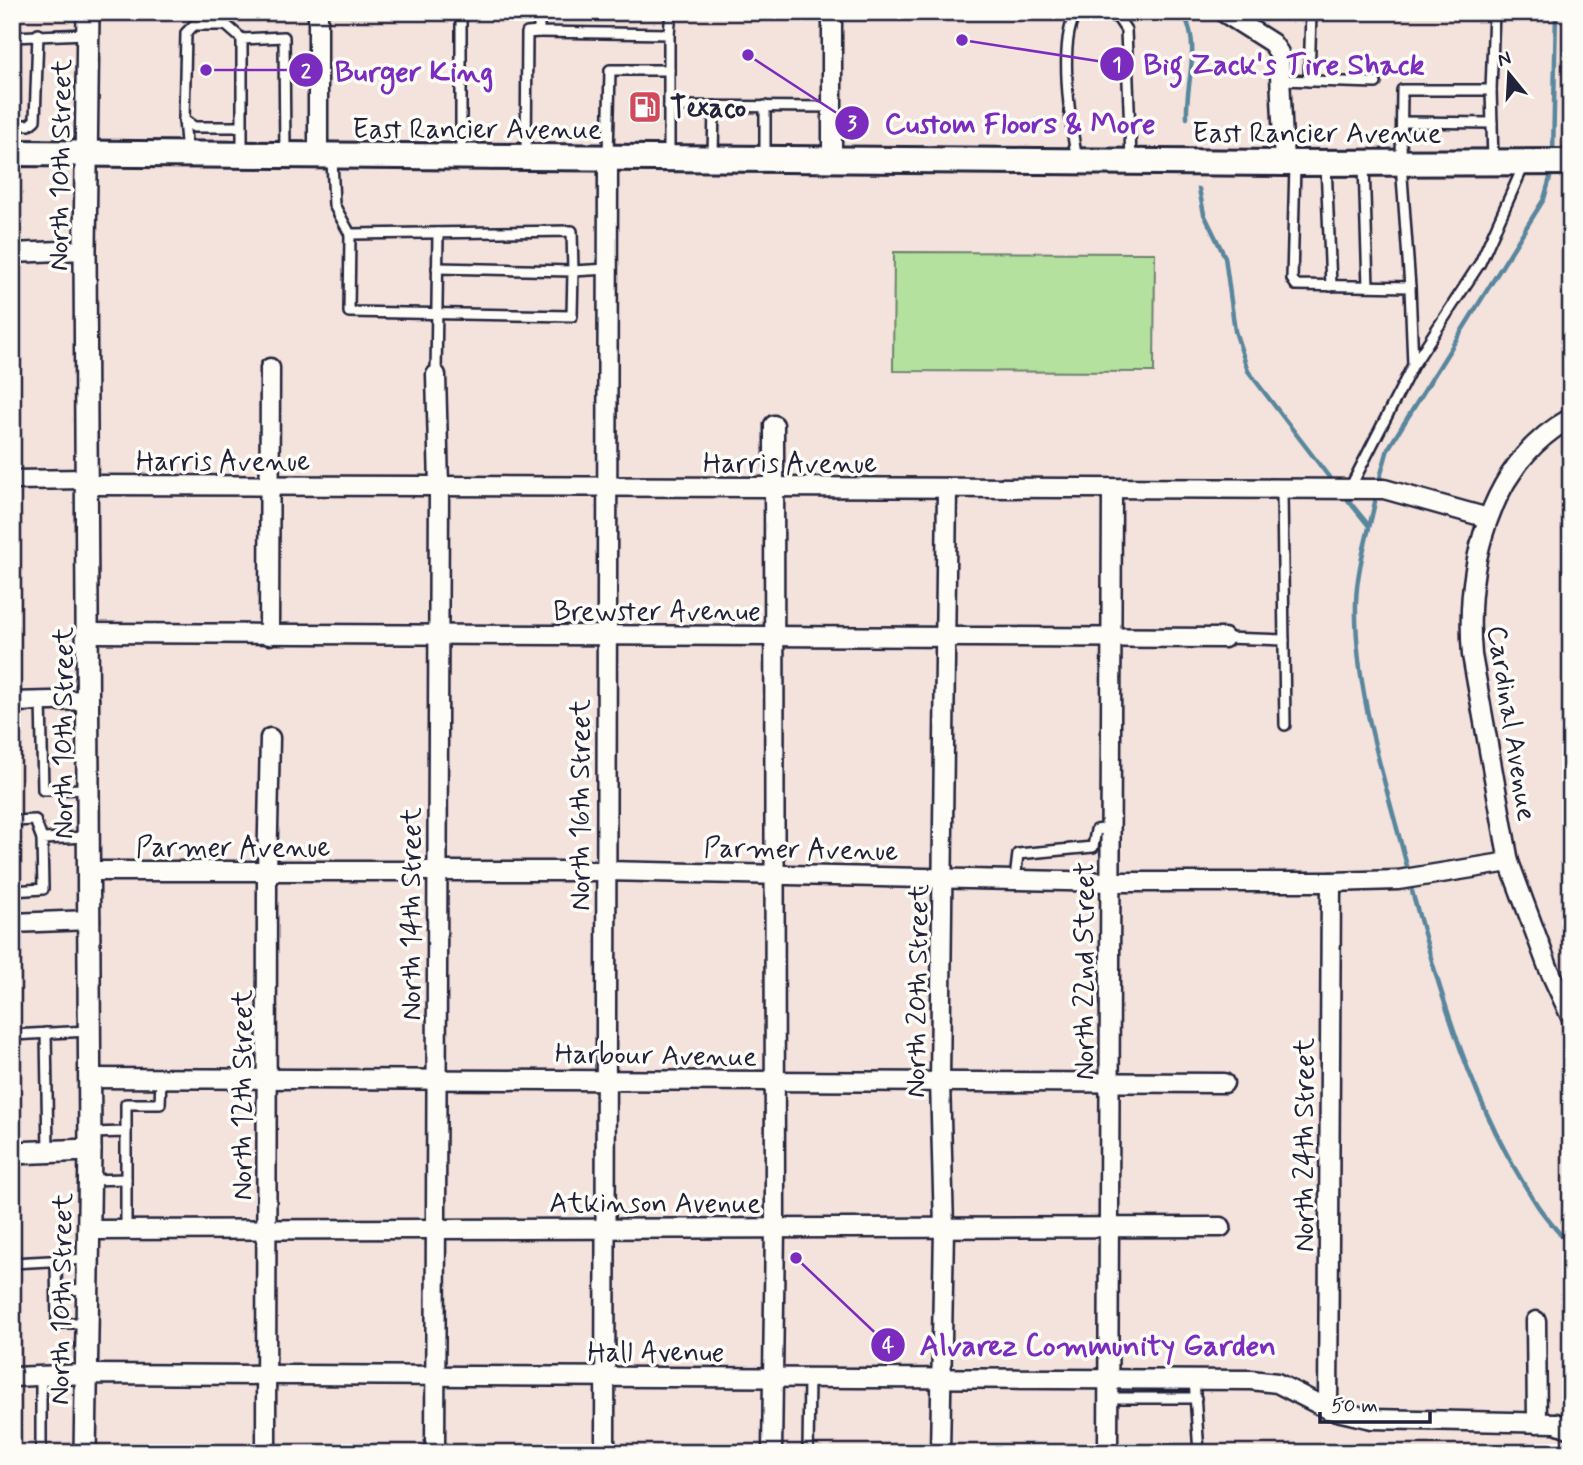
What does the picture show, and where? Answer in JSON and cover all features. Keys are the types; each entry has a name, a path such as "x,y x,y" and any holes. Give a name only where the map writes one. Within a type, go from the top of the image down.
{"main road":[{"name":"East Rancier Avenue","path":"12,153 765,160 1571,162"}],"street":[{"name":"North 10th Street","path":"85,1453 90,1141 85,250 88,12"},
{"path":"318,12 325,157"},
{"path":"832,12 832,160"},
{"path":"1223,12 1272,43 1279,53 1289,163"},
{"name":"North 16th Street","path":"605,1453 603,1079 608,158"},
{"path":"12,253 85,250"},
{"path":"269,635 271,368"},
{"name":"North 14th Street","path":"435,1453 439,486 436,375"},
{"name":"Cardinal Avenue","path":"1571,418 1544,438 1522,461 1497,497 1477,551 1469,621 1472,655 1509,862 1548,967 1571,1017"},
{"path":"772,1453 775,1227 772,637 774,425"},
{"name":"Harris Avenue","path":"12,481 270,486 774,489 1384,489 1488,518"},
{"name":"North 20th Street","path":"940,1453 944,1228 940,1081 947,488"},
{"name":"North 22nd Street","path":"1108,1453 1112,489"},
{"name":"Brewster Avenue","path":"89,633 1224,638"},
{"path":"12,702 89,700"},
{"name":"North 12th Street","path":"266,1453 267,873 270,738"},
{"name":"Parmer Avenue","path":"90,872 605,871 943,876 1111,882 1331,882 1398,880 1509,862"},
{"name":"North 24th Street","path":"1328,1409 1331,882"},
{"path":"12,923 90,920"},
{"name":"Harbour Avenue","path":"89,1078 1223,1083"},
{"path":"14,1153 48,1151 90,1141"},
{"name":"Atkinson Avenue","path":"89,1230 1221,1227"},
{"path":"1536,1321 1537,1423"},
{"name":"Hall Avenue","path":"12,1377 88,1374 1224,1380 1277,1383 1328,1409 1372,1419 1556,1423 1571,1429"}],"lane":[{"path":"461,12 461,157"},
{"path":"539,12 539,32"},
{"path":"669,159 671,12"},
{"path":"1077,12 1069,23 1067,74 1069,114 1077,160"},
{"path":"1104,12 1118,18 1126,30 1132,161"},
{"path":"1309,81 1311,12"},
{"path":"1493,162 1491,90 1494,12"},
{"path":"188,156 184,120 186,33 194,25 226,25 242,39 284,37 285,156"},
{"path":"526,157 527,33 669,34"},
{"path":"12,125 29,125 35,120 38,34"},
{"path":"12,37 88,34"},
{"path":"242,39 242,156"},
{"path":"608,158 610,70 669,69"},
{"path":"1282,80 1376,83"},
{"path":"1413,366 1401,163 1402,90 1491,90"},
{"path":"669,106 832,107"},
{"path":"713,106 713,159"},
{"path":"765,106 765,160"},
{"path":"184,120 194,127 242,127"},
{"path":"1402,122 1492,123"},
{"path":"325,157 334,205 350,234 349,312 572,316 572,231 350,234"},
{"path":"1348,491 1413,366 1480,263 1525,162"},
{"path":"1289,163 1292,279 1296,285 1410,287"},
{"path":"1326,163 1331,286"},
{"path":"1363,163 1368,286"},
{"path":"436,375 438,233"},
{"path":"437,268 573,271 608,269"},
{"path":"1282,490 1284,725"},
{"path":"1224,638 1284,640"},
{"path":"41,701 44,790 90,789"},
{"path":"12,821 35,820 43,839 43,889 12,891"},
{"path":"1016,879 1018,854 1093,847 1096,830 1110,828"},
{"path":"43,839 90,837"},
{"path":"12,1035 89,1031"},
{"path":"46,1033 48,1151"},
{"path":"126,1230 126,1104 160,1104 161,1078"},
{"path":"12,1100 14,1153"},
{"path":"90,1141 126,1132"},
{"path":"89,1180 126,1179"},
{"path":"12,1263 89,1259"},
{"path":"56,1261 57,1323 88,1323"},
{"path":"57,1289 89,1290"},
{"path":"41,1376 41,1453"},
{"path":"808,1453 809,1376"},
{"path":"1194,1379 1199,1453"},
{"path":"1108,1398 1196,1398"}],"green space":[{"path":"894,252 1155,253 1154,372 893,371"}],"waterway":[{"path":"1178,12 1185,17 1192,42 1187,118"},
{"path":"1553,155 1556,12"},
{"path":"1379,481 1388,449 1544,199 1552,171"},
{"path":"1199,189 1204,214 1225,257 1235,331 1248,371 1332,481"},
{"path":"1348,500 1369,526"},
{"path":"1375,502 1358,577 1356,602 1360,670 1373,737 1408,870"},
{"path":"1412,891 1447,1011 1476,1089 1512,1164 1538,1206 1571,1247"}],"place":[{"name":"Big Zack's Tire Shack","path":"962,40"},
{"name":"Custom Floors & More","path":"748,55"},
{"name":"Burger King","path":"206,70"},
{"name":"Texaco","path":"645,107"},
{"name":"Alvarez Community Garden","path":"796,1258"}]}
